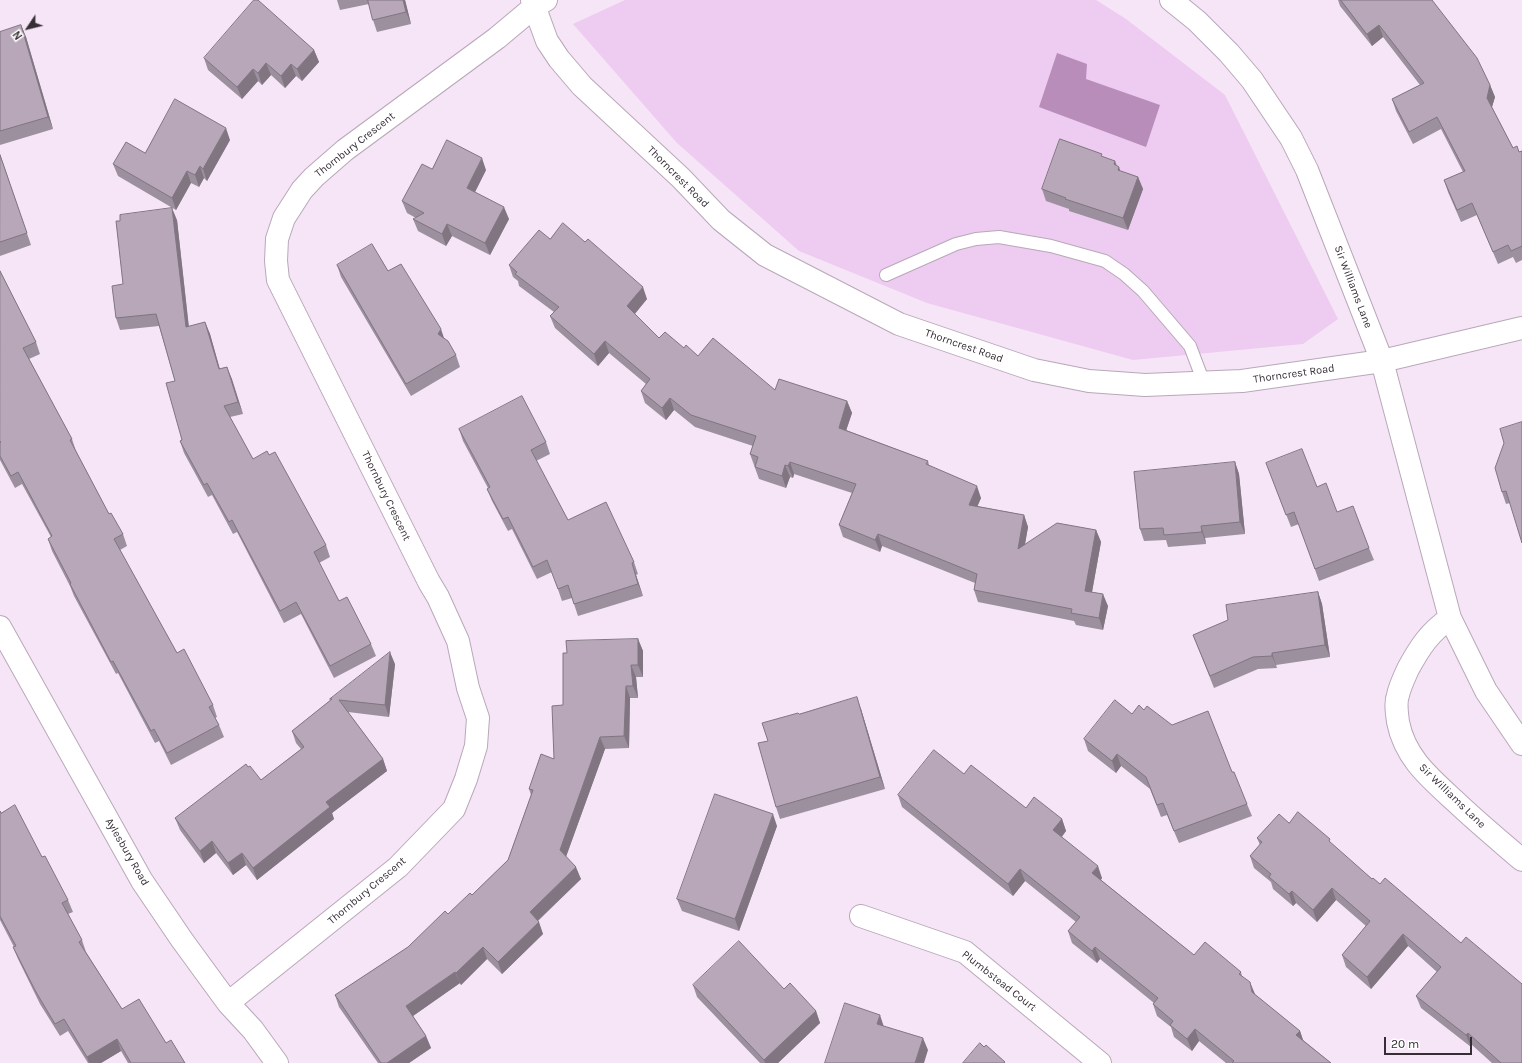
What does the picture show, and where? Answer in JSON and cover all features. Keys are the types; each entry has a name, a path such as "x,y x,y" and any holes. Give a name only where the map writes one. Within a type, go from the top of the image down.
{"street":[{"name":"Sir Williams Lane","path":"1171,0 1197,21 1229,53 1252,80 1291,138 1307,170 1382,361 1450,618 1486,690 1522,744"},
{"name":"Thorncrest Road","path":"537,2 547,41 559,59 582,86 681,178 721,220 765,254 899,324 1034,370 1089,381 1138,385 1242,381 1382,361 1522,328"},
{"name":"Thornbury Crescent","path":"228,1003 398,868 454,809 466,779 476,746 478,718 468,688 458,641 438,597 429,582 278,280 276,260 277,239 284,218 302,190 314,176 345,150 497,38 537,2"},
{"name":"Sir Williams Lane","path":"1450,618 1427,638 1418,651 1402,682 1397,696 1401,734 1413,758 1429,777 1522,860"},
{"name":"Aylesbury Road","path":"0,627 142,881 182,940 228,1003 253,1030 277,1063"},
{"name":"Plumbstead Court","path":"861,916 965,952 1100,1063"}],"lane":[{"path":"886,275 956,244 976,239 1000,237 1051,246 1105,261 1124,274 1143,291 1190,346 1204,383"}],"shaded area":[{"path":"625,0 1096,0 1126,19 1225,95 1338,319 1303,344 1133,360 927,303 799,251 677,143 573,24"},
{"path":"1057,53 1087,64 1086,79 1160,105 1146,147 1039,107"}],"building":[{"path":"254,0 258,0 314,50 297,69 291,64 281,76 266,63 258,73 253,69 237,87 204,58"},
{"path":"368,0 403,0 406,12 373,20"},
{"path":"1341,0 1432,0 1477,58 1490,85 1487,98 1513,148 1517,146 1519,152 1522,151 1522,246 1511,251 1508,245 1493,252 1472,203 1457,210 1444,180 1465,171 1437,117 1409,132 1392,99 1424,83 1379,25 1367,34"},
{"path":"21,25 48,117 0,131 0,32"},
{"path":"175,99 226,128 203,169 200,166 195,175 187,171 172,198 113,164 126,142 145,153"},
{"path":"1060,139 1102,154 1101,156 1115,161 1114,164 1119,167 1118,170 1138,177 1123,218 1065,199 1066,198 1042,189"},
{"path":"447,140 482,158 467,188 504,207 485,243 447,224 442,234 413,219 424,213 402,201 422,164 432,169"},
{"path":"0,155 27,233 0,242"},
{"path":"172,208 186,327 205,322 219,369 227,367 238,402 224,406 253,459 267,451 269,455 275,452 326,545 314,552 339,601 347,597 371,644 330,666 296,602 280,611 232,520 229,522 207,483 204,485 180,441 182,440 166,383 175,381 156,314 116,318 112,286 123,284 116,221 120,221 120,215"},
{"path":"563,223 585,242 588,239 643,287 627,306 659,338 665,332 684,348 686,345 698,356 713,338 775,390 779,379 847,401 839,428 928,461 926,464 977,486 969,505 1024,515 1018,549 1057,523 1096,530 1085,591 1103,594 1099,618 1071,613 1072,609 974,590 977,574 878,534 875,540 839,525 856,484 790,462 788,466 785,465 782,476 755,467 758,457 750,454 756,436 691,415 670,398 662,408 641,391 650,379 605,341 594,354 550,316 559,307 515,274 517,272 509,265 539,230 550,239"},
{"path":"372,244 388,271 401,264 441,329 438,334 448,341 456,355 406,384 337,265"},
{"path":"0,271 36,342 23,348 72,439 70,440 109,514 111,513 123,534 114,539 177,653 184,649 213,705 209,707 219,725 167,753 154,729 151,731 113,661 111,662 70,584 71,583 48,539 52,536 18,472 11,476 0,456"},
{"path":"522,396 546,442 531,450 568,520 606,502 634,562 632,563 638,584 574,604 568,585 558,589 547,560 533,567 508,517 503,519 487,489 490,487 459,429"},
{"path":"1522,422 1522,543 1506,491 1502,492 1495,468 1504,443 1500,429"},
{"path":"1302,449 1317,487 1326,483 1337,512 1353,506 1369,548 1315,569 1294,512 1286,515 1266,463"},
{"path":"1235,462 1240,522 1201,526 1202,532 1164,535 1163,528 1140,529 1134,472"},
{"path":"1318,592 1325,645 1272,653 1272,656 1253,657 1210,676 1193,635 1228,620 1226,605"},
{"path":"638,639 638,665 631,665 633,686 626,686 624,736 600,737 560,850 576,867 530,912 539,922 498,962 483,947 456,973 455,972 406,1006 426,1036 387,1063 381,1063 335,995 408,947 445,911 448,914 470,893 472,895 508,860 533,790 529,789 541,754 554,759 552,706 563,705 563,653 567,653 566,641"},
{"path":"390,652 385,705 339,700 383,759 326,802 330,807 253,868 242,853 228,863 212,841 200,851 175,818 246,764 248,767 250,766 261,780 304,747 292,731"},
{"path":"857,697 880,777 776,807 758,743 768,741 762,723"},
{"path":"1115,700 1132,714 1139,705 1144,710 1147,706 1172,725 1208,711 1232,772 1234,772 1247,804 1174,831 1163,803 1157,805 1146,777 1117,754 1112,761 1084,739"},
{"path":"934,750 964,774 971,765 1026,808 1034,797 1062,819 1053,830 1098,866 1092,873 1194,955 1205,942 1241,972 1239,974 1250,982 1252,992 1300,1031 1296,1035 1331,1063 1232,1063 1234,1061 1195,1029 1187,1039 1170,1025 1173,1021 1153,1004 1158,998 1095,947 1092,951 1068,931 1080,917 1020,869 1008,884 898,795"},
{"path":"715,794 773,814 735,919 677,899"},
{"path":"15,805 42,857 45,856 68,900 62,903 82,940 79,942 122,1009 139,999 166,1043 171,1040 185,1063 131,1063 117,1039 87,1057 64,1019 55,1024 36,992 13,947 16,946 0,916 0,811 1,813"},
{"path":"1298,812 1330,839 1329,841 1372,879 1373,878 1380,884 1385,878 1461,943 1466,937 1522,984 1522,1063 1501,1063 1468,1033 1466,1035 1416,996 1441,967 1403,934 1367,977 1342,955 1370,921 1332,888 1313,910 1292,891 1289,894 1269,877 1271,874 1250,856 1262,842 1257,838 1279,814 1289,823"},
{"path":"739,941 784,989 790,983 816,1011 764,1060 693,985"},
{"path":"845,1003 880,1015 877,1024 923,1038 915,1063 825,1063"},
{"path":"980,1043 984,1047 986,1045 1005,1062 963,1063"}]}
